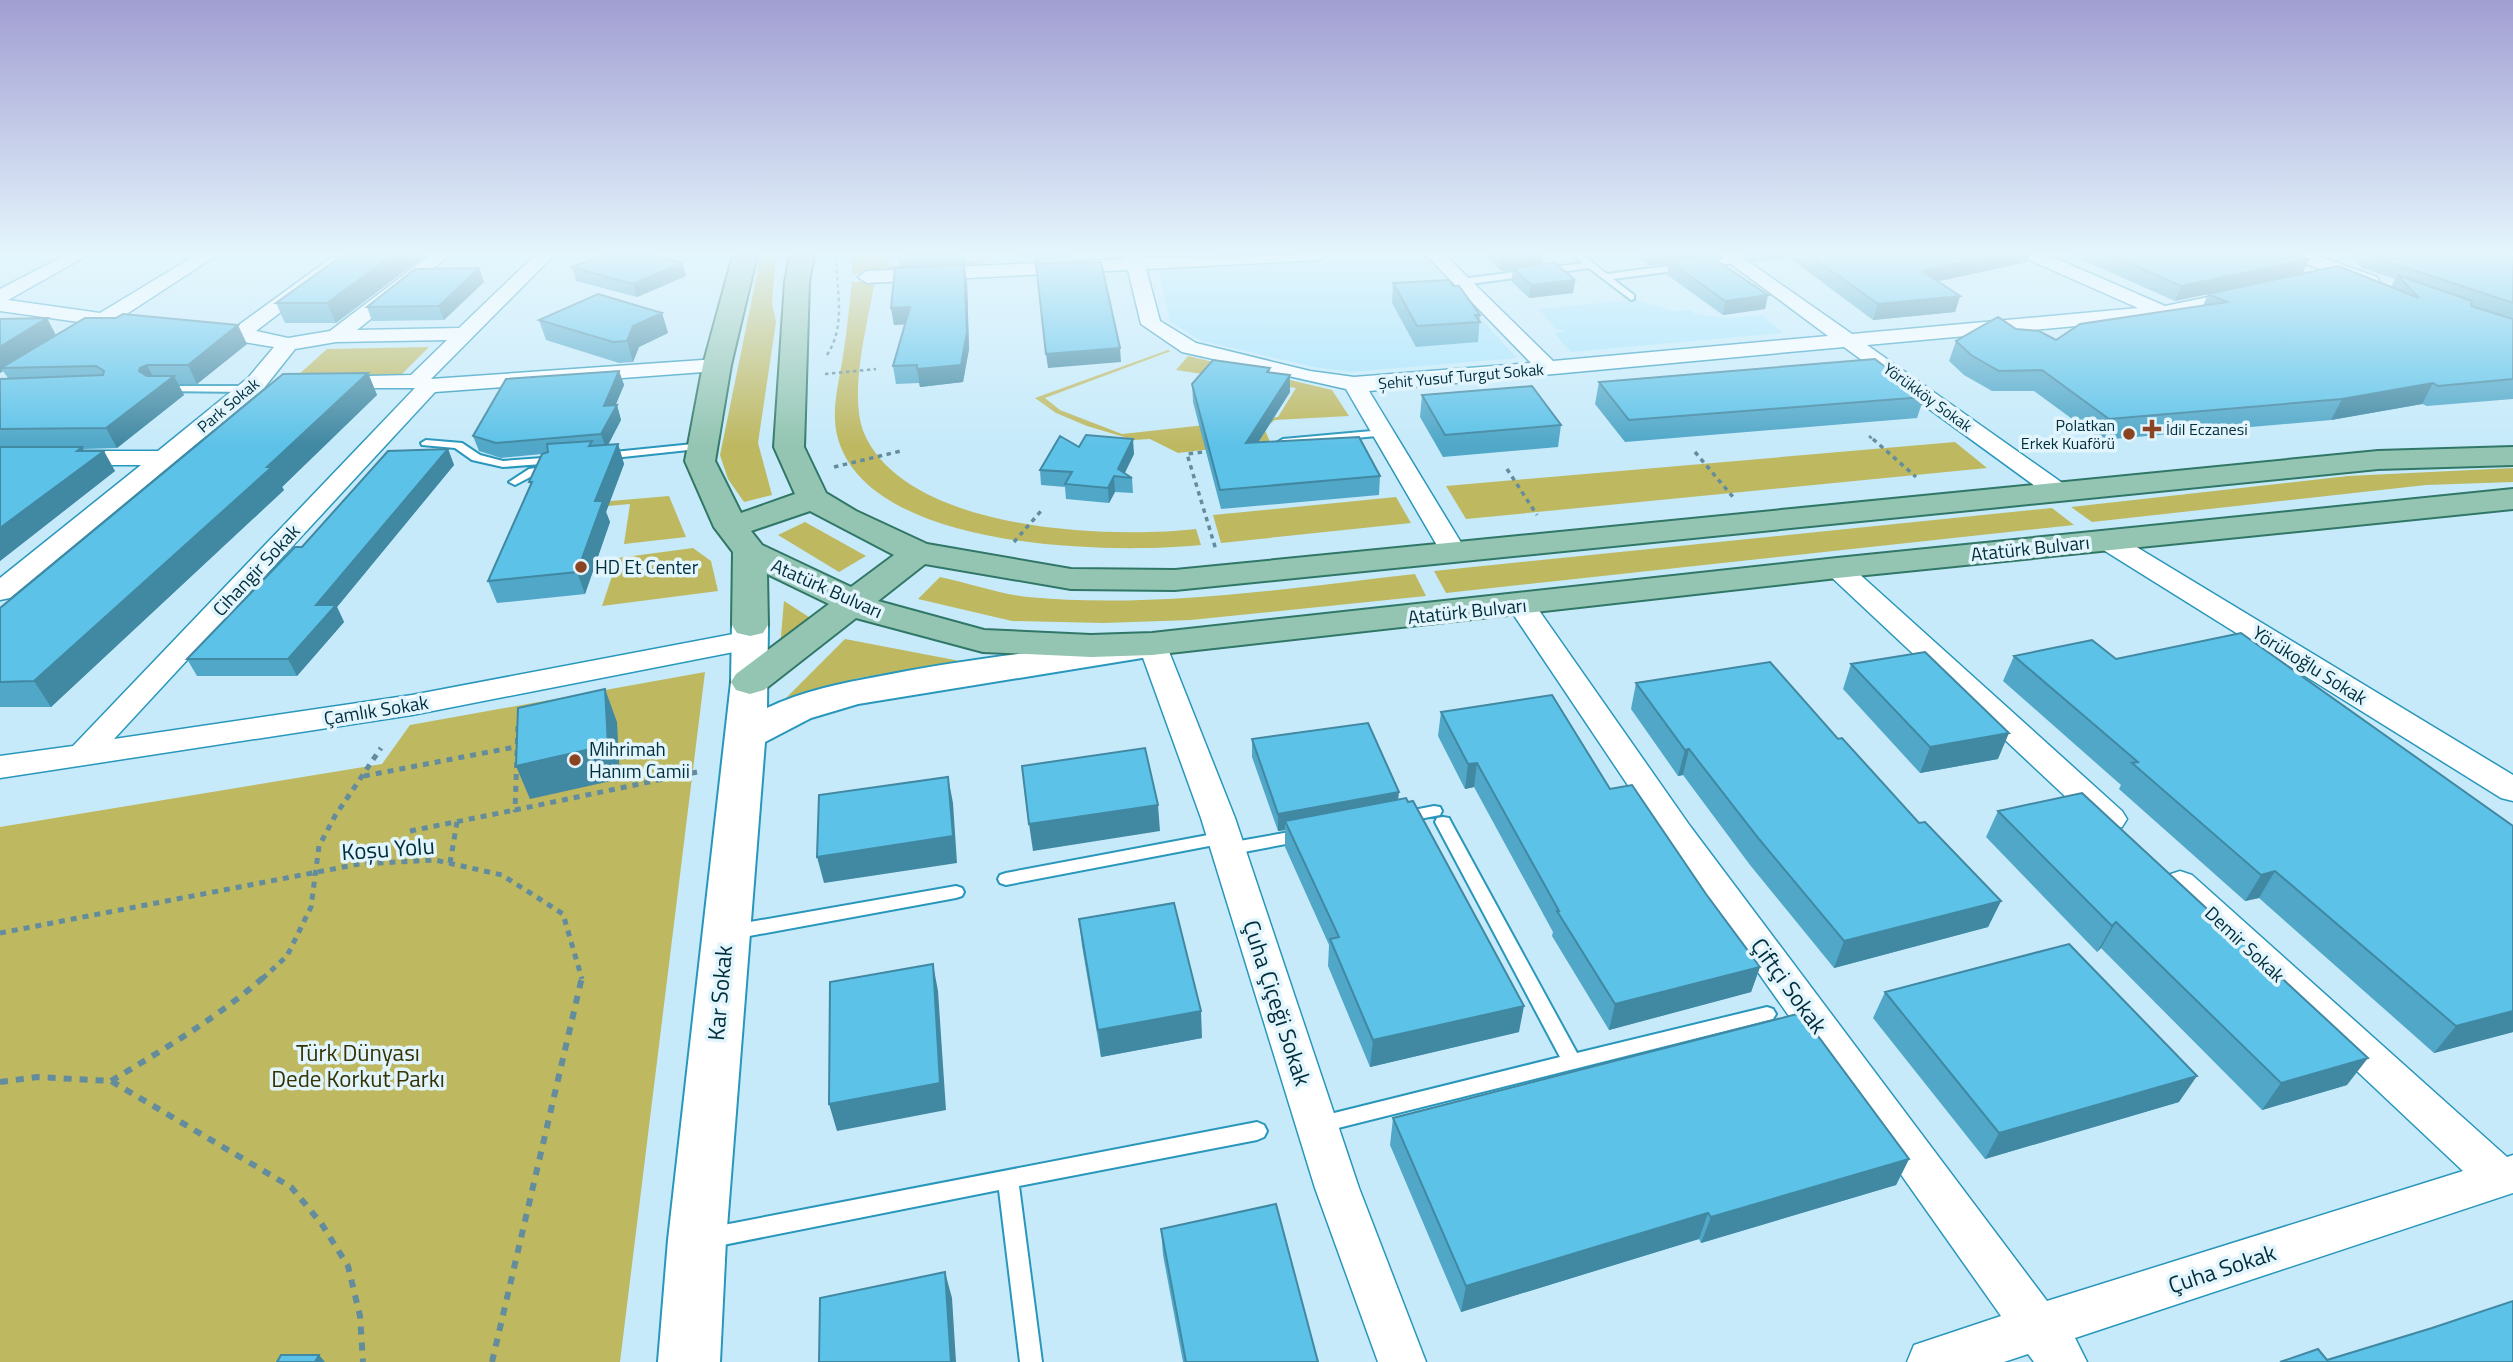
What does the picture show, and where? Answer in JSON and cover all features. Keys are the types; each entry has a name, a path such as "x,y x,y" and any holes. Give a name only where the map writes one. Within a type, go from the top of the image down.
{"main road":[{"path":"729,319 717,365 700,461 741,540 750,649 854,602 918,553"},
{"path":"795,319 789,447 844,518 918,553 1071,579 1175,580 2378,460 2513,456"},
{"path":"741,540 819,484"},
{"name":"Atatürk Bulvarı","path":"741,540 873,612 983,641 1091,646 1152,644 1838,568 2513,499"}],"street":[{"path":"85,319 143,325"},
{"path":"79,335 105,319"},
{"path":"240,333 260,319"},
{"path":"336,336 359,319"},
{"name":"Cihangir Sokak","path":"83,754 423,383 461,334 477,319"},
{"name":"Şehit Yusuf Turgut Sokak","path":"1150,319 1151,324 1172,340 1189,348 1326,374 1354,384 1854,343 2107,319"},
{"path":"1499,319 1549,369"},
{"name":"Yörükköy Sokak","path":"1819,319 2059,492"},
{"path":"184,328 240,333 288,344 336,336 461,334"},
{"name":"Park Sokak","path":"0,592 253,386 288,344"},
{"path":"310,383 423,383 717,365"},
{"path":"253,386 283,383"},
{"path":"1354,384 1455,554"},
{"path":"0,458 164,458"},
{"name":"Yörükoğlu Sokak","path":"2106,540 2513,790"},
{"name":"Demir Sokak","path":"1838,568 2143,849 2506,1176"},
{"name":"Çiftçi Sokak","path":"1521,605 1678,834 2051,1346"},
{"path":"743,751 813,704 904,681 1082,659 1152,644"},
{"name":"Çuha Çiçeği Sokak","path":"1152,644 1226,844 1317,1126 1402,1362"},
{"name":"Çamlık Sokak","path":"0,767 412,705 530,682 750,649"},
{"name":"Kar Sokak","path":"689,1362 697,1240 743,751 750,649"},
{"name":"Çuha Sokak","path":"1931,1362 2051,1346 2506,1176"}],"lane":[{"path":"156,390 253,386"},
{"path":"1281,442 1383,433"},
{"path":"426,443 458,444 476,458 503,464 582,461 702,451"},
{"path":"515,482 533,471 582,461"},
{"path":"1392,819 1438,817 1572,1062"},
{"path":"1006,879 1226,844 1324,832"},
{"path":"725,933 956,892"},
{"path":"1317,1126 1767,1014"},
{"path":"697,1240 1257,1131"},
{"path":"1008,1180 1031,1362"}],"path":[{"path":"818,365 835,345 838,319"},
{"path":"819,374 876,369"},
{"path":"1869,436 1945,504"},
{"path":"1206,556 1218,554 1187,454 1214,450"},
{"path":"819,484 901,451"},
{"path":"1695,452 1754,523"},
{"path":"1507,469 1556,543"},
{"path":"1010,546 1041,511"},
{"path":"515,810 514,747 520,707 530,682"},
{"path":"364,776 514,747"},
{"path":"111,1081 224,1010 287,956 312,907 313,874 319,846 381,748"},
{"path":"410,831 515,810 743,751"},
{"path":"450,863 457,822"},
{"name":"Koşu Yolu","path":"0,933 359,864 435,860 502,875 563,914 582,978 492,1362"},
{"path":"0,1082 37,1077 111,1081 291,1187 321,1223 348,1266 360,1316 363,1362"}],"shaded area":[{"path":"1169,319 1481,319 1517,358 1351,372 1314,367 1202,341 1170,322"},
{"path":"1547,319 1766,319 1783,333 1571,352 1554,333 1567,331 1556,329"}],"green space":[{"path":"748,319 775,319 758,443 772,495 744,502 728,479 720,455"},
{"path":"848,319 868,319 861,358 858,399 864,433 887,466 921,491 964,509 1012,522 1062,529 1158,532 1196,529 1201,545 1109,548 1053,545 995,537 940,523 893,502 857,473 837,435 835,405"},
{"path":"429,347 401,375 296,377 327,349"},
{"path":"1171,351 1045,398 1060,410 1122,434 1278,417 1296,388 1176,370 1188,356 1332,390 1349,416 1275,420 1264,428 1270,442 1178,453 1150,439 1134,440 1087,426 1056,413 1035,398"},
{"path":"1955,442 1987,468 1466,519 1446,486"},
{"path":"2513,468 2513,482 2426,485 2092,522 2071,507 2348,476"},
{"path":"669,496 686,537 624,544 630,504 575,509 576,504"},
{"path":"1396,497 1411,523 1221,543 1213,515"},
{"path":"2052,508 2074,525 1446,593 1434,571"},
{"path":"805,522 866,556 839,572 778,535"},
{"path":"693,548 711,561 718,591 602,606 618,558"},
{"path":"1415,574 1426,596 1191,620 1104,623 1012,621 918,599 940,577 1028,597 1123,600 1271,591"},
{"path":"784,601 812,619 780,647"},
{"path":"845,639 965,662 858,678 811,693 774,710"},
{"name":"Türk Dünyası Dede Korkut Parkı","path":"705,672 620,1362 0,1362 0,827 382,764 410,725"}],"building":[{"path":"0,319 21,319 46,319 0,347"},
{"path":"84,319 171,319 238,325 188,365 147,365 140,368 139,371 147,376 174,376 106,428 0,429 0,379 103,375 104,371 96,366 1,368"},
{"path":"650,319 633,326 627,341 613,342 539,320"},
{"path":"907,319 966,319 967,332 961,365 917,369 917,365 893,366"},
{"path":"1042,319 1113,319 1120,348 1046,354"},
{"path":"1413,319 1478,319 1480,322 1417,326"},
{"path":"1995,319 2000,319 2016,329 2039,331 2056,340 2080,324 2116,319 2512,319 2513,379 2438,386 2433,383 2342,399 2109,419 2042,370 1999,371 1971,355 1956,341"},
{"path":"1875,359 1924,397 1629,420 1599,382"},
{"path":"1213,360 1270,368 1267,372 1290,375 1246,443 1359,437 1380,476 1220,490 1192,384"},
{"path":"619,371 604,406 617,405 601,434 496,443 473,436 506,379"},
{"path":"368,373 267,467 272,467 34,681 0,682 0,608 283,374"},
{"path":"1532,386 1561,425 1445,435 1422,395"},
{"path":"1086,435 1133,439 1118,469 1132,478 1114,476 1108,488 1065,484 1072,472 1040,470 1060,436 1079,447"},
{"path":"592,441 589,446 618,444 595,501 603,501 577,572 488,581 542,454 548,452 547,444"},
{"path":"0,447 82,447 77,451 104,451 0,528"},
{"path":"448,449 316,605 336,605 288,659 187,659 295,547 302,547 388,451"},
{"path":"2241,633 2513,826 2513,1011 2456,1026 2275,871 2261,875 2132,763 2138,762 2014,656 2092,640 2116,659"},
{"path":"1925,652 2009,733 1930,747 1851,664"},
{"path":"1770,662 1838,739 1842,738 1919,823 1925,822 2001,901 1844,941 1689,749 1685,750 1636,683"},
{"path":"605,689 608,745 516,766 518,708"},
{"path":"1552,695 1610,789 1632,785 1706,894 1760,967 1615,1004 1557,911 1477,763 1468,764 1441,712"},
{"path":"1368,723 1399,792 1278,814 1252,739"},
{"path":"1145,748 1158,805 1029,824 1022,766"},
{"path":"948,777 953,836 817,857 819,795"},
{"path":"2082,793 2368,1058 2281,1083 2116,922 2112,926 1998,811"},
{"path":"1406,798 1408,802 1413,801 1524,1006 1373,1040 1330,939 1339,937 1285,821"},
{"path":"1174,903 1201,1011 1098,1030 1079,919"},
{"path":"2069,944 2197,1076 1999,1133 1885,992"},
{"path":"933,964 940,1083 829,1104 830,982"},
{"path":"1801,1013 1909,1159 1711,1217 1708,1213 1466,1286 1393,1118"},
{"path":"1276,1204 1318,1362 1186,1362 1161,1229"},
{"path":"945,1272 951,1362 819,1362 820,1298"},
{"path":"2513,1301 2513,1362 2280,1362 2318,1349 2327,1360"},
{"path":"281,1355 319,1355 315,1362 277,1362"}],"place":[{"name":"İdil Eczanesi","path":"2152,429"},
{"name":"Polatkan Erkek Kuaförü","path":"2129,434"},
{"name":"HD Et Center","path":"581,567"},
{"name":"Mihrimah Hanım Camii","path":"575,760"}]}
